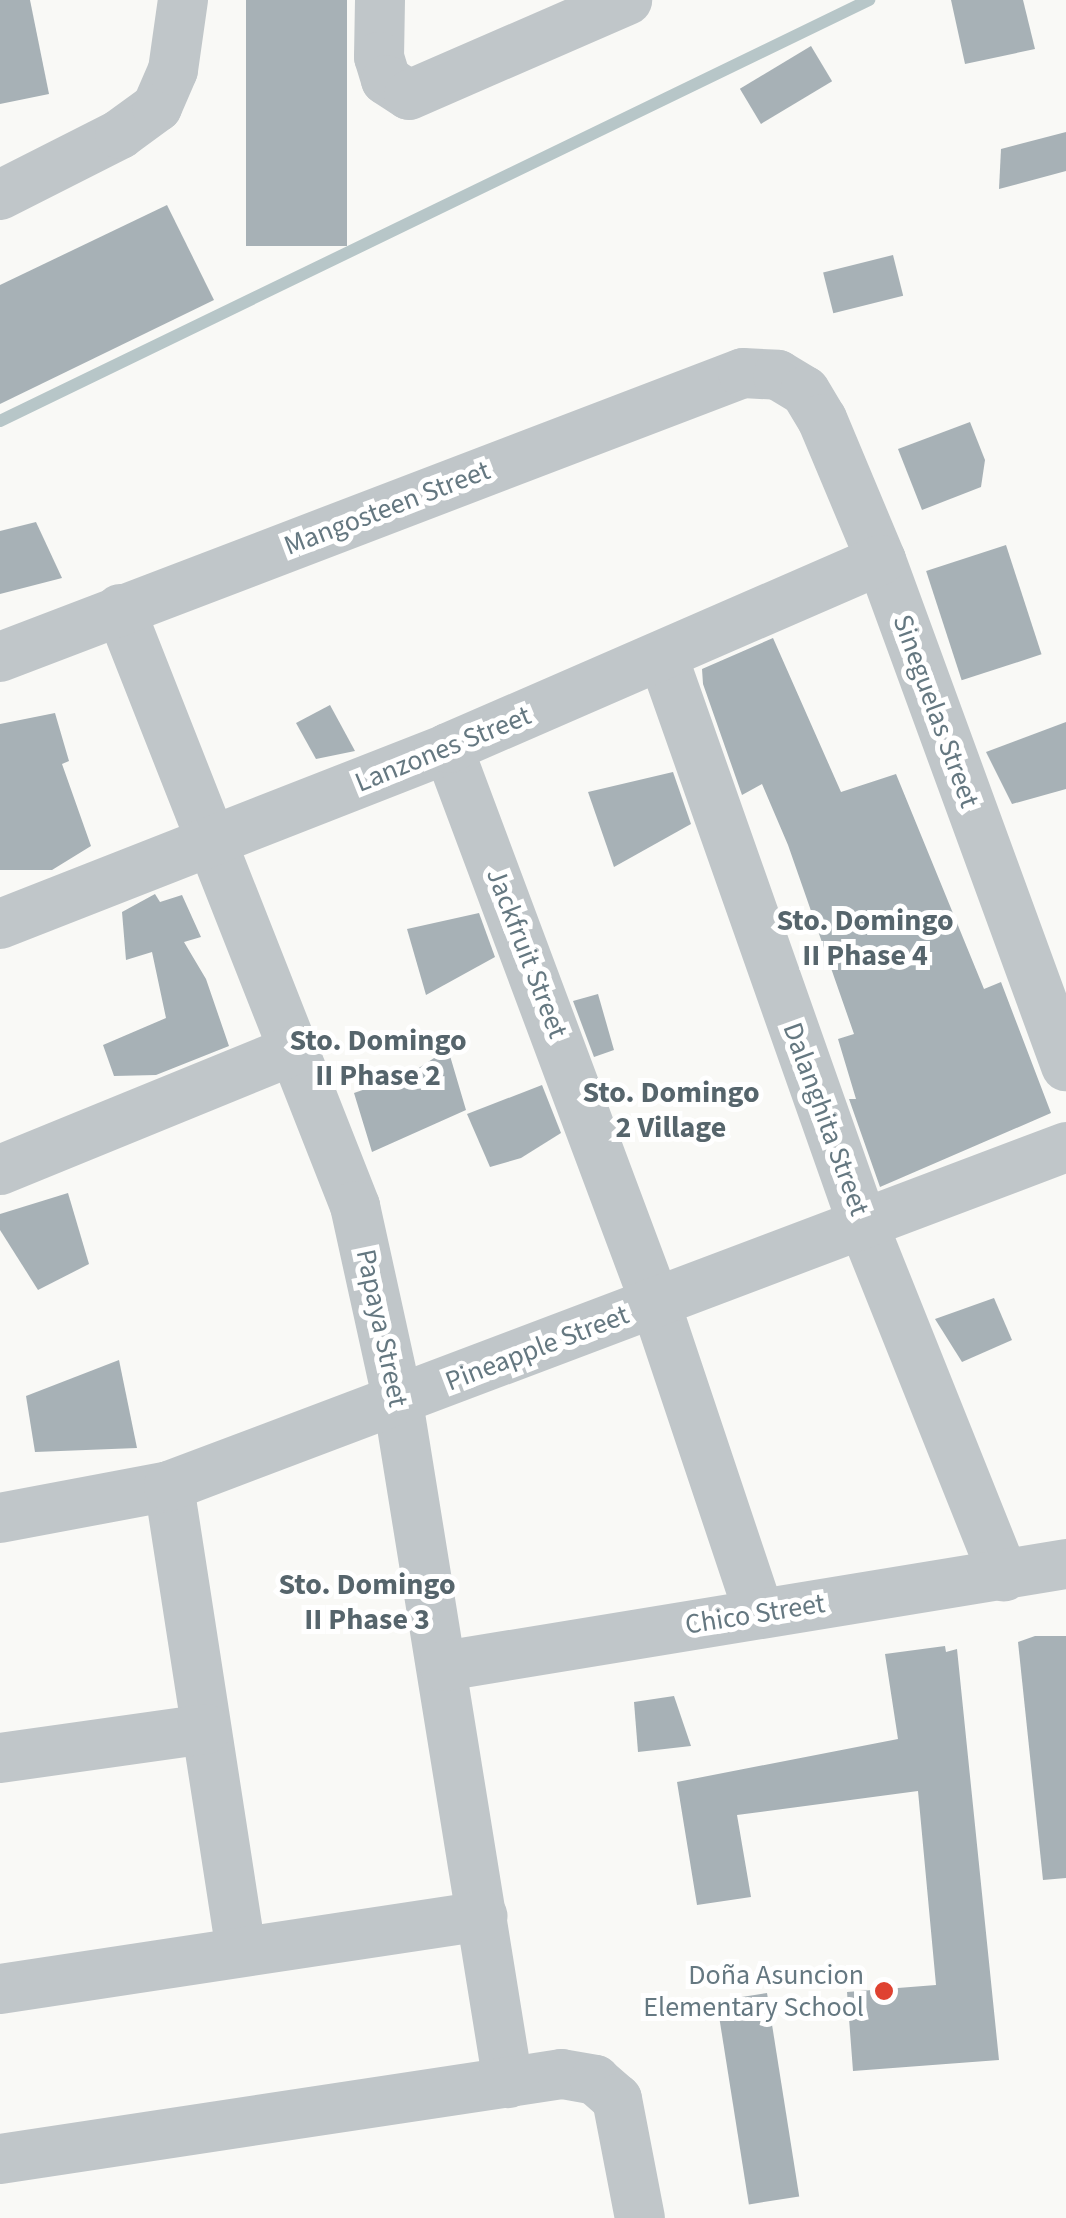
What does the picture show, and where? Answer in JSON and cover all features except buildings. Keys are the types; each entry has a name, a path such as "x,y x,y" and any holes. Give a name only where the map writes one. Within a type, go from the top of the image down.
{"street":[{"path":"0,195 120,134 157,107 172,70 183,0"},
{"path":"380,0 379,57 386,80 409,95 627,0"},
{"name":"Mangosteen Street","path":"0,656 742,373 778,374"},
{"name":"Sineguelas Street","path":"778,374 805,391 822,420 881,560 1066,1066"},
{"name":"Lanzones Street","path":"0,924 448,748 881,560"},
{"name":"Papaya Street","path":"120,608 355,1206 398,1402 444,1666 508,2083"},
{"name":"Dalanghita Street","path":"662,657 861,1220 1004,1576"},
{"name":"Jackfruit Street","path":"448,748 655,1302 759,1613"},
{"path":"0,1170 294,1050"},
{"name":"Pineapple Street","path":"0,1518 169,1486 398,1402 861,1220 1066,1147"},
{"path":"169,1486 241,1951"},
{"name":"Chico Street","path":"444,1666 1066,1564"},
{"path":"0,1758 206,1729"},
{"path":"0,1989 482,1916"},
{"path":"0,2158 562,2074 595,2080 617,2099 640,2218"}],"waterway":[{"path":"0,421 869,0"}],"place":[{"name":"Doña Asuncion Elementary School","path":"884,1991"}],"district":[{"name":"Sto. Domingo II Phase 4","path":"865,938"},
{"name":"Sto. Domingo II Phase 2","path":"378,1058"},
{"name":"Sto. Domingo 2 Village","path":"671,1110"},
{"name":"Sto. Domingo II Phase 3","path":"367,1602"}]}
